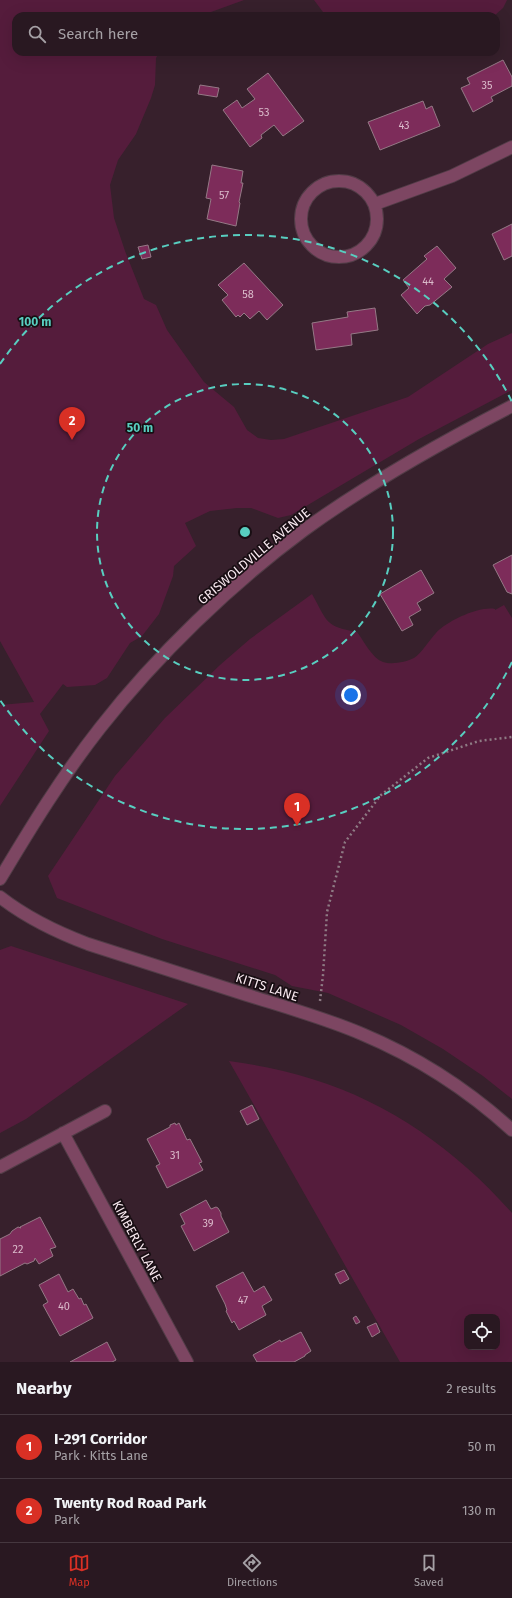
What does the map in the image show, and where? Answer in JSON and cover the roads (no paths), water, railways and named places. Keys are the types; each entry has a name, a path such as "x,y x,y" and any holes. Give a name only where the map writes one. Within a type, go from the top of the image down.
{"street":[{"path":"375,204 452,176 512,147"},
{"path":"335,181 347,181 359,186 368,194 375,204 377,217 376,229 371,240 362,249 351,255 338,256 326,254 315,248 307,238 302,227 302,214 305,202 312,192 322,185 335,181"},
{"name":"GRISWOLDVILLE AVENUE","path":"0,879 43,809 88,744 149,670 206,613 270,557 304,530 366,488 436,446 512,406"},
{"name":"KITTS LANE","path":"0,897 31,918 56,932 88,944 317,1017 362,1034 437,1072 471,1095 512,1130"},
{"path":"0,1167 105,1111"},
{"name":"KIMBERLY LANE","path":"63,1133 187,1362"}],"place":[{"name":"Twenty Rod Road Park","path":"72,440"},
{"name":"I-291 Corridor","path":"297,826"}]}
